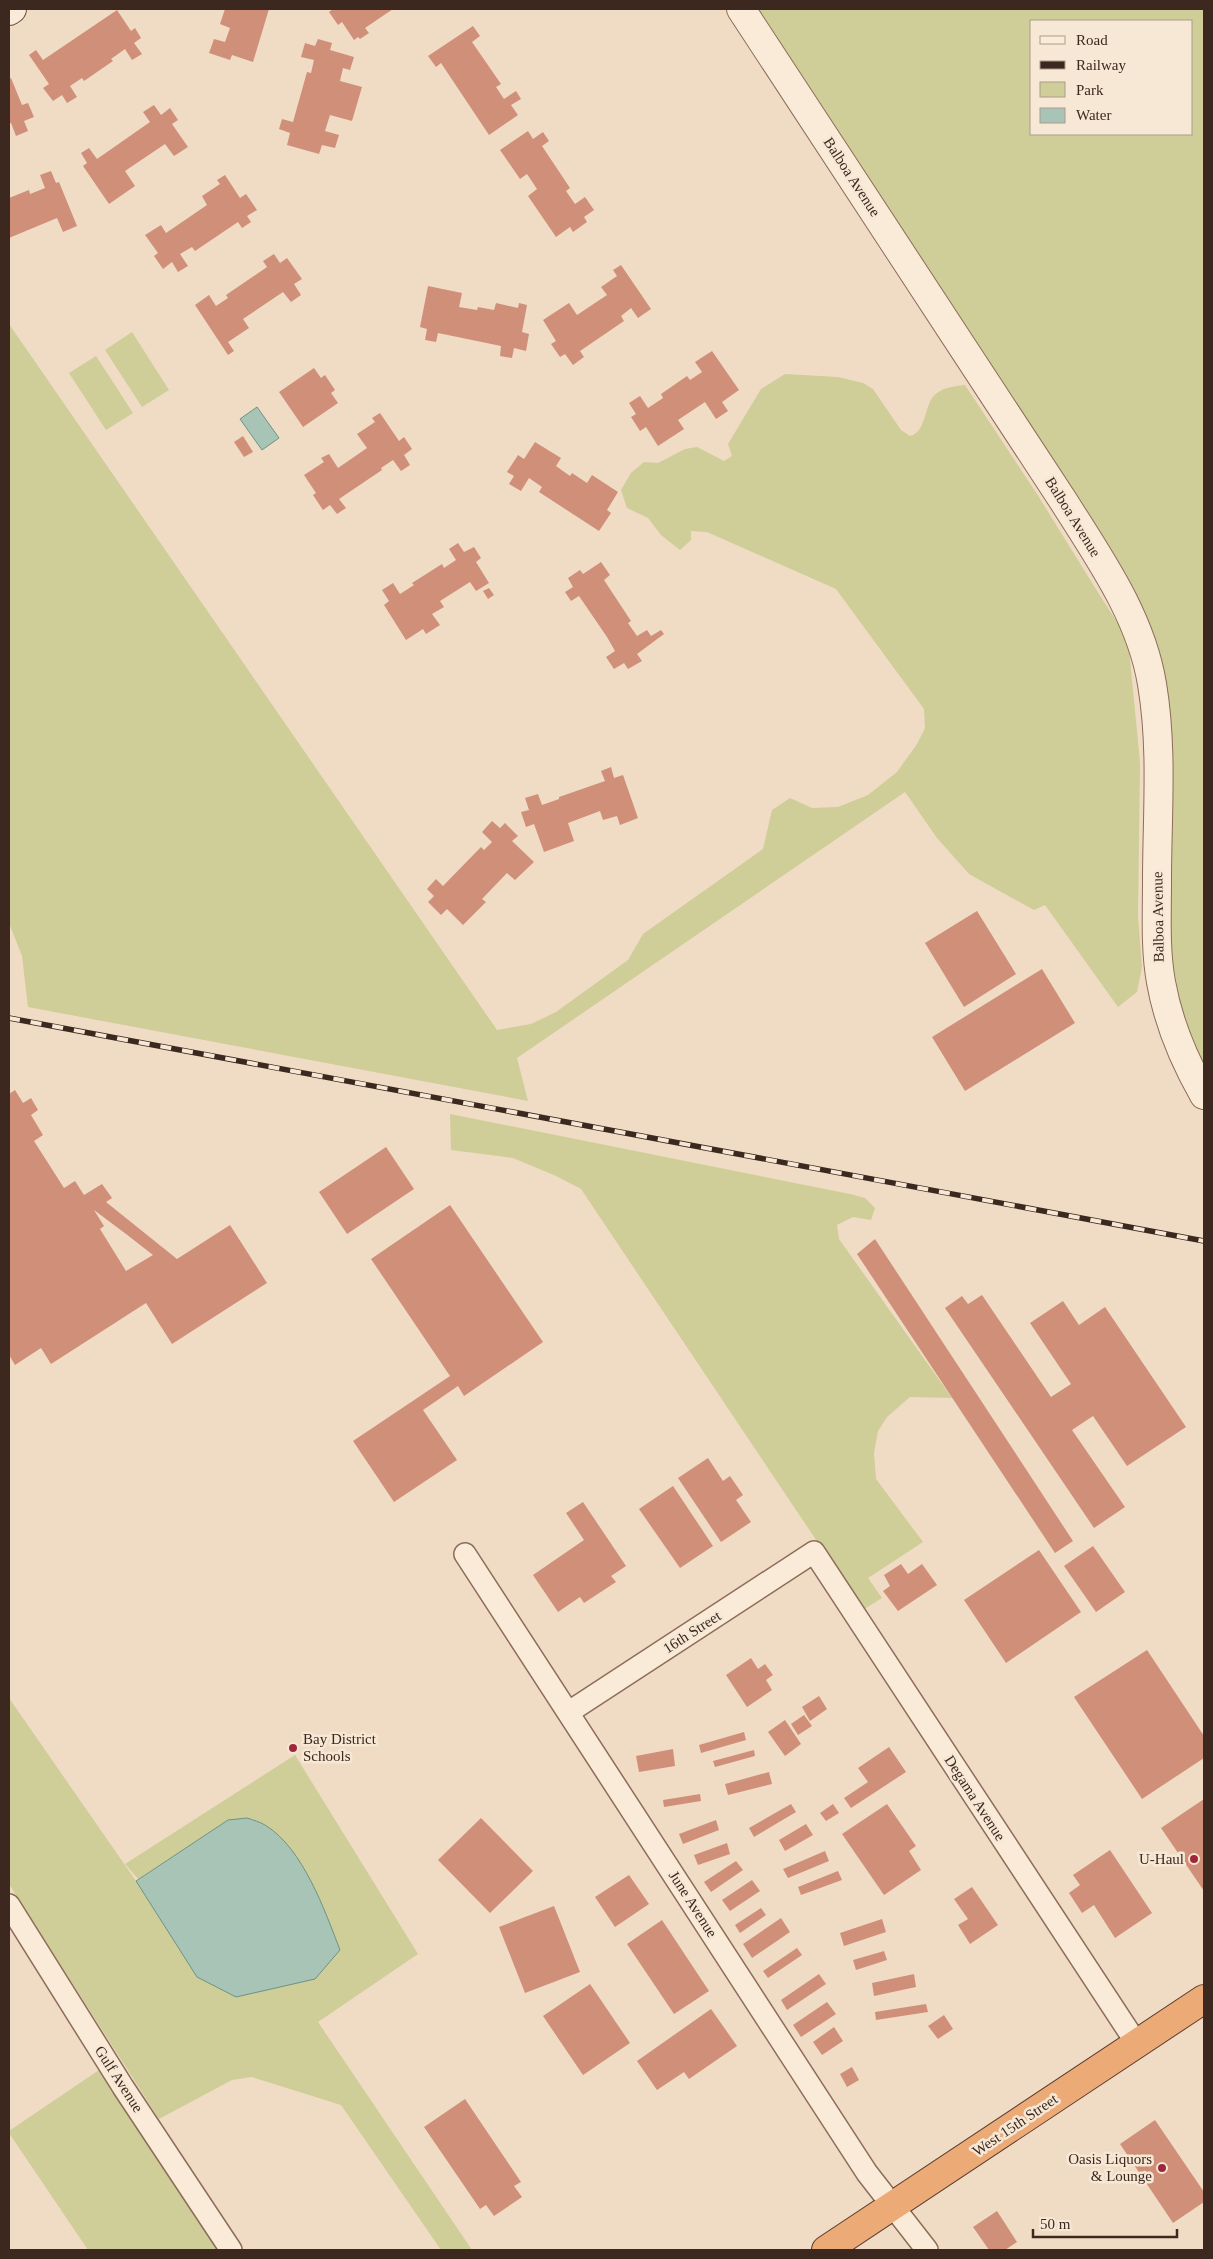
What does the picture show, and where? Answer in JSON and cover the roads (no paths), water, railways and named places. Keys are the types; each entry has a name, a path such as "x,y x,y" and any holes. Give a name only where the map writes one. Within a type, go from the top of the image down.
{"highway":[{"name":"West 15th Street","path":"826,2250 1204,1999"}],"street":[{"name":"Balboa Avenue","path":"741,9 1064,502 1108,574 1132,619 1149,671 1156,720 1156,924 1161,984 1176,1036 1204,1095"},
{"name":"16th Street","path":"569,1712 814,1552"},
{"name":"Degama Avenue","path":"814,1552 1137,2044"},
{"name":"June Avenue","path":"465,1554 867,2173 894,2205 927,2250"},
{"name":"Gulf Avenue","path":"9,1906 123,2087 231,2250"}],"water":[{"path":"257,407 279,438 262,450 240,419"},
{"path":"247,1818 265,1825 279,1835 291,1849 320,1899 340,1950 315,1979 236,1997 197,1977 136,1881 228,1820"}],"railway":[{"path":"9,1018 1204,1241"}],"place":[{"name":"Bay District Schools","path":"293,1748"},
{"name":"U-Haul","path":"1194,1859"},
{"name":"Oasis Liquors & Lounge","path":"1162,2168"}]}
